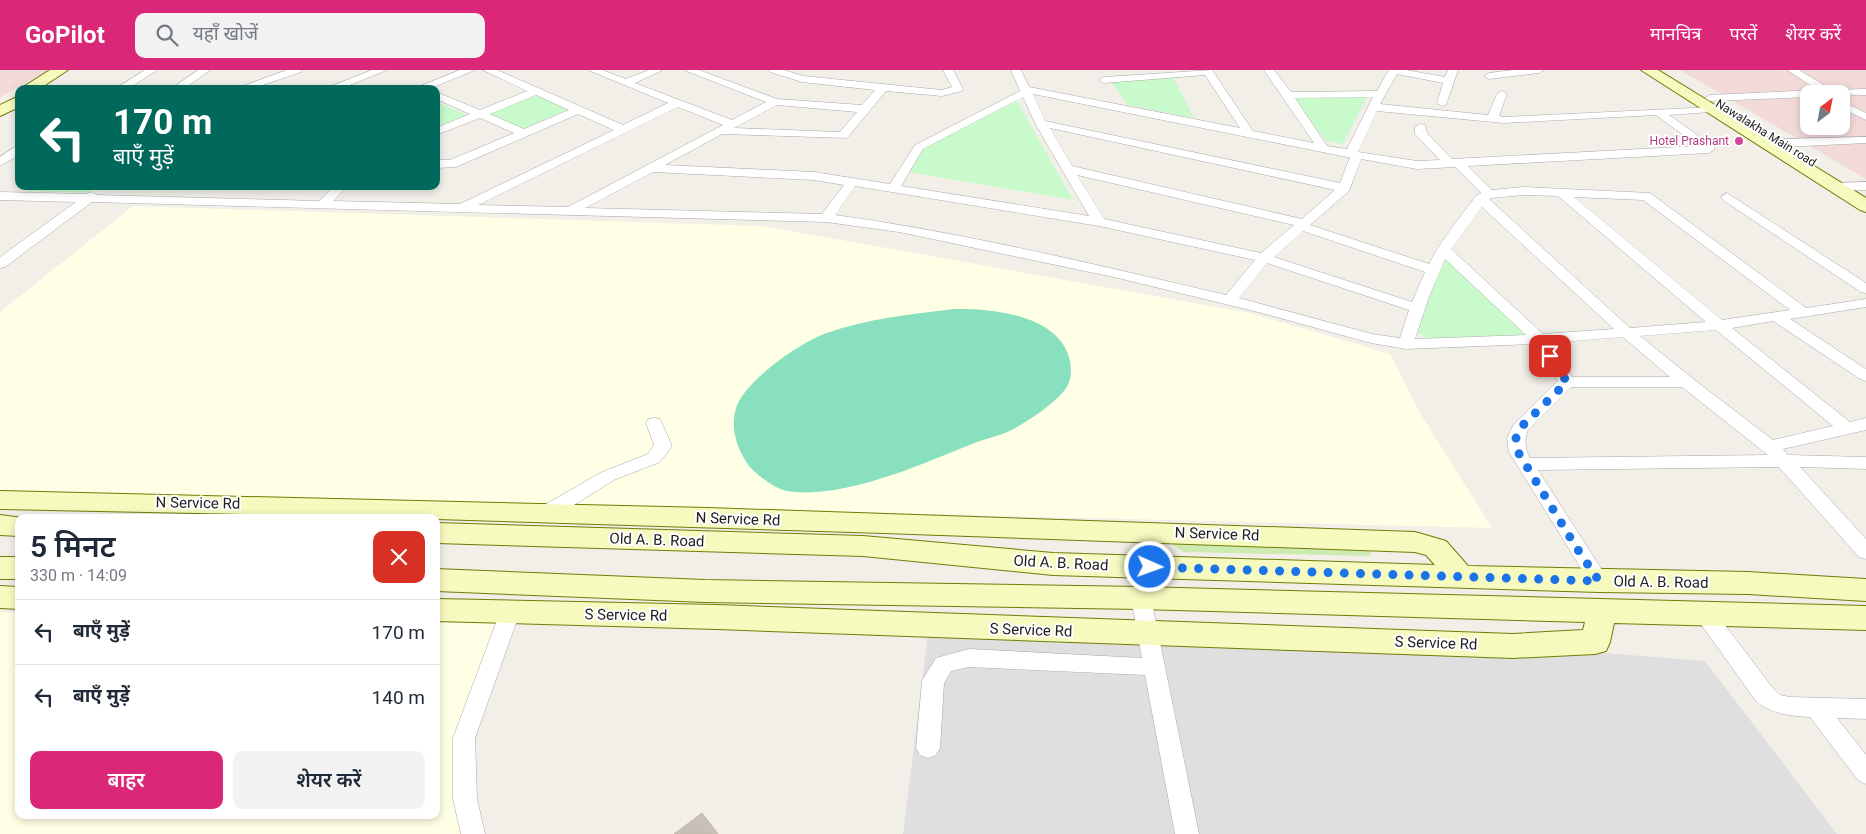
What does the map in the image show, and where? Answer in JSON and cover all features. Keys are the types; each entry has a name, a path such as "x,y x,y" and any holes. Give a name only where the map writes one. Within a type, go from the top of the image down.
{"main road":[{"path":"34,85 61,70"},
{"path":"47,85 74,70"},
{"name":"Nawalakha Main road","path":"1648,70 1862,188"},
{"name":"Nawalakha Main road","path":"1668,70 1711,104 1834,187 1866,206"},
{"name":"N Service Rd","path":"0,500 86,509 546,513 1415,542 1436,548 1461,577"},
{"path":"0,525 15,526"},
{"name":"Old A. B. Road","path":"440,533 863,546 1054,564 1748,584 1866,590"},
{"path":"0,568 15,568"},
{"name":"Old A. B. Road","path":"440,580 847,594 1141,598 1866,618"},
{"name":"S Service Rd","path":"440,610 717,617 1513,646 1595,642 1602,612"}],"street":[{"path":"127,85 152,70"},
{"path":"182,85 205,70"},
{"path":"252,85 297,70"},
{"path":"340,85 382,70"},
{"path":"431,85 470,70"},
{"path":"488,70 624,130"},
{"path":"593,70 678,103 727,128 843,136 884,86"},
{"path":"626,83 658,70"},
{"path":"689,70 775,102 865,109"},
{"path":"774,70 802,79 942,93 958,89 948,70"},
{"path":"1016,70 1041,123 1099,222"},
{"path":"1098,70 1124,108"},
{"path":"1270,70 1323,148"},
{"path":"1442,103 1453,70"},
{"path":"1488,76 1539,70"},
{"path":"1792,70 1814,85"},
{"path":"1104,80 1208,71 1248,132"},
{"path":"1230,300 1264,258 1345,188 1354,154 1373,106 1395,71 1448,81"},
{"path":"440,130 536,90"},
{"path":"894,188 919,147 1025,91 1124,108 1399,163 1454,163 1709,149 1660,113"},
{"path":"1850,92 1866,92"},
{"path":"1288,95 1380,94"},
{"path":"1492,119 1502,94"},
{"path":"1373,106 1492,119 1660,113 1711,104 1800,95"},
{"path":"440,97 524,133"},
{"path":"572,210 775,102"},
{"path":"462,207 678,103"},
{"path":"440,164 452,164 580,109"},
{"path":"1850,109 1866,117"},
{"path":"1041,123 1345,188"},
{"path":"1421,127 1421,134 1454,163 1485,196 1627,333 1686,382 1770,446 1866,552"},
{"path":"1783,143 1866,140"},
{"path":"0,162 15,153"},
{"path":"651,168 814,176 1099,222 1264,258 1417,308"},
{"path":"1068,169 1302,224 1432,270"},
{"path":"826,218 853,182"},
{"path":"1834,187 1862,188"},
{"path":"6,196 19,190"},
{"path":"0,264 101,190"},
{"path":"324,204 338,190"},
{"path":"1406,344 1417,308 1432,270 1443,250 1485,196 1523,191 1646,196 1802,312"},
{"path":"1563,194 1718,325 1846,428"},
{"path":"6,196 826,218 918,232 1118,274 1230,300 1372,338 1406,344 1539,339 1718,325 1866,303"},
{"path":"1727,197 1866,289"},
{"path":"0,248 20,249"},
{"path":"1443,250 1539,339 1567,382"},
{"path":"1777,317 1866,376"},
{"path":"1599,581 1518,452 1516,438 1520,428 1567,382 1686,382"},
{"path":"546,513 608,476 654,458 663,446 654,423"},
{"path":"1770,446 1866,424"},
{"path":"1525,464 1784,461 1866,463"},
{"path":"1141,598 1187,834"},
{"path":"474,834 465,799 464,738 510,612"},
{"path":"1705,614 1764,694 1773,702 1790,706 1866,709"},
{"path":"928,748 933,681 944,664 969,658 1154,667"},
{"path":"1815,707 1866,773"}],"shaded area":[{"path":"0,70 49,70 22,85 15,85 15,89 0,97"},
{"path":"1680,70 1866,70 1866,179"},
{"path":"133,206 763,226 1250,313 1390,354 1420,413 1492,528 0,491 0,312"},
{"path":"0,612 15,613 15,819 440,819 440,623 507,622 464,738 473,834 0,834"},
{"path":"929,626 1513,646 1705,661 1837,834 903,834"}],"green space":[{"path":"1173,77 1194,118 1128,105 1111,82"},
{"path":"534,95 569,109 523,129 487,114"},
{"path":"1367,97 1343,144 1326,141 1292,98"},
{"path":"1017,101 1073,200 908,172 920,148"},
{"path":"440,104 467,115 440,125"},
{"path":"28,190 92,190 88,193 27,191"},
{"path":"1443,249 1539,339 1437,343 1410,329"},
{"path":"954,309 987,310 1023,317 1053,333 1064,346 1070,361 1070,378 1066,389 1047,407 1012,430 907,470 857,485 809,492 787,491 777,488 766,481 749,466 738,446 734,431 736,408 741,397 750,386 787,355 824,334 856,324"},
{"path":"1155,532 1373,540 1370,556 1183,552"}],"building":[{"path":"702,813 718,834 674,834"}],"place":[{"name":"Hotel Prashant","path":"1739,141"}],"route":[{"path":"1150,567 1599,581 1518,452 1516,438 1520,428 1567,382 1550,356"}]}
